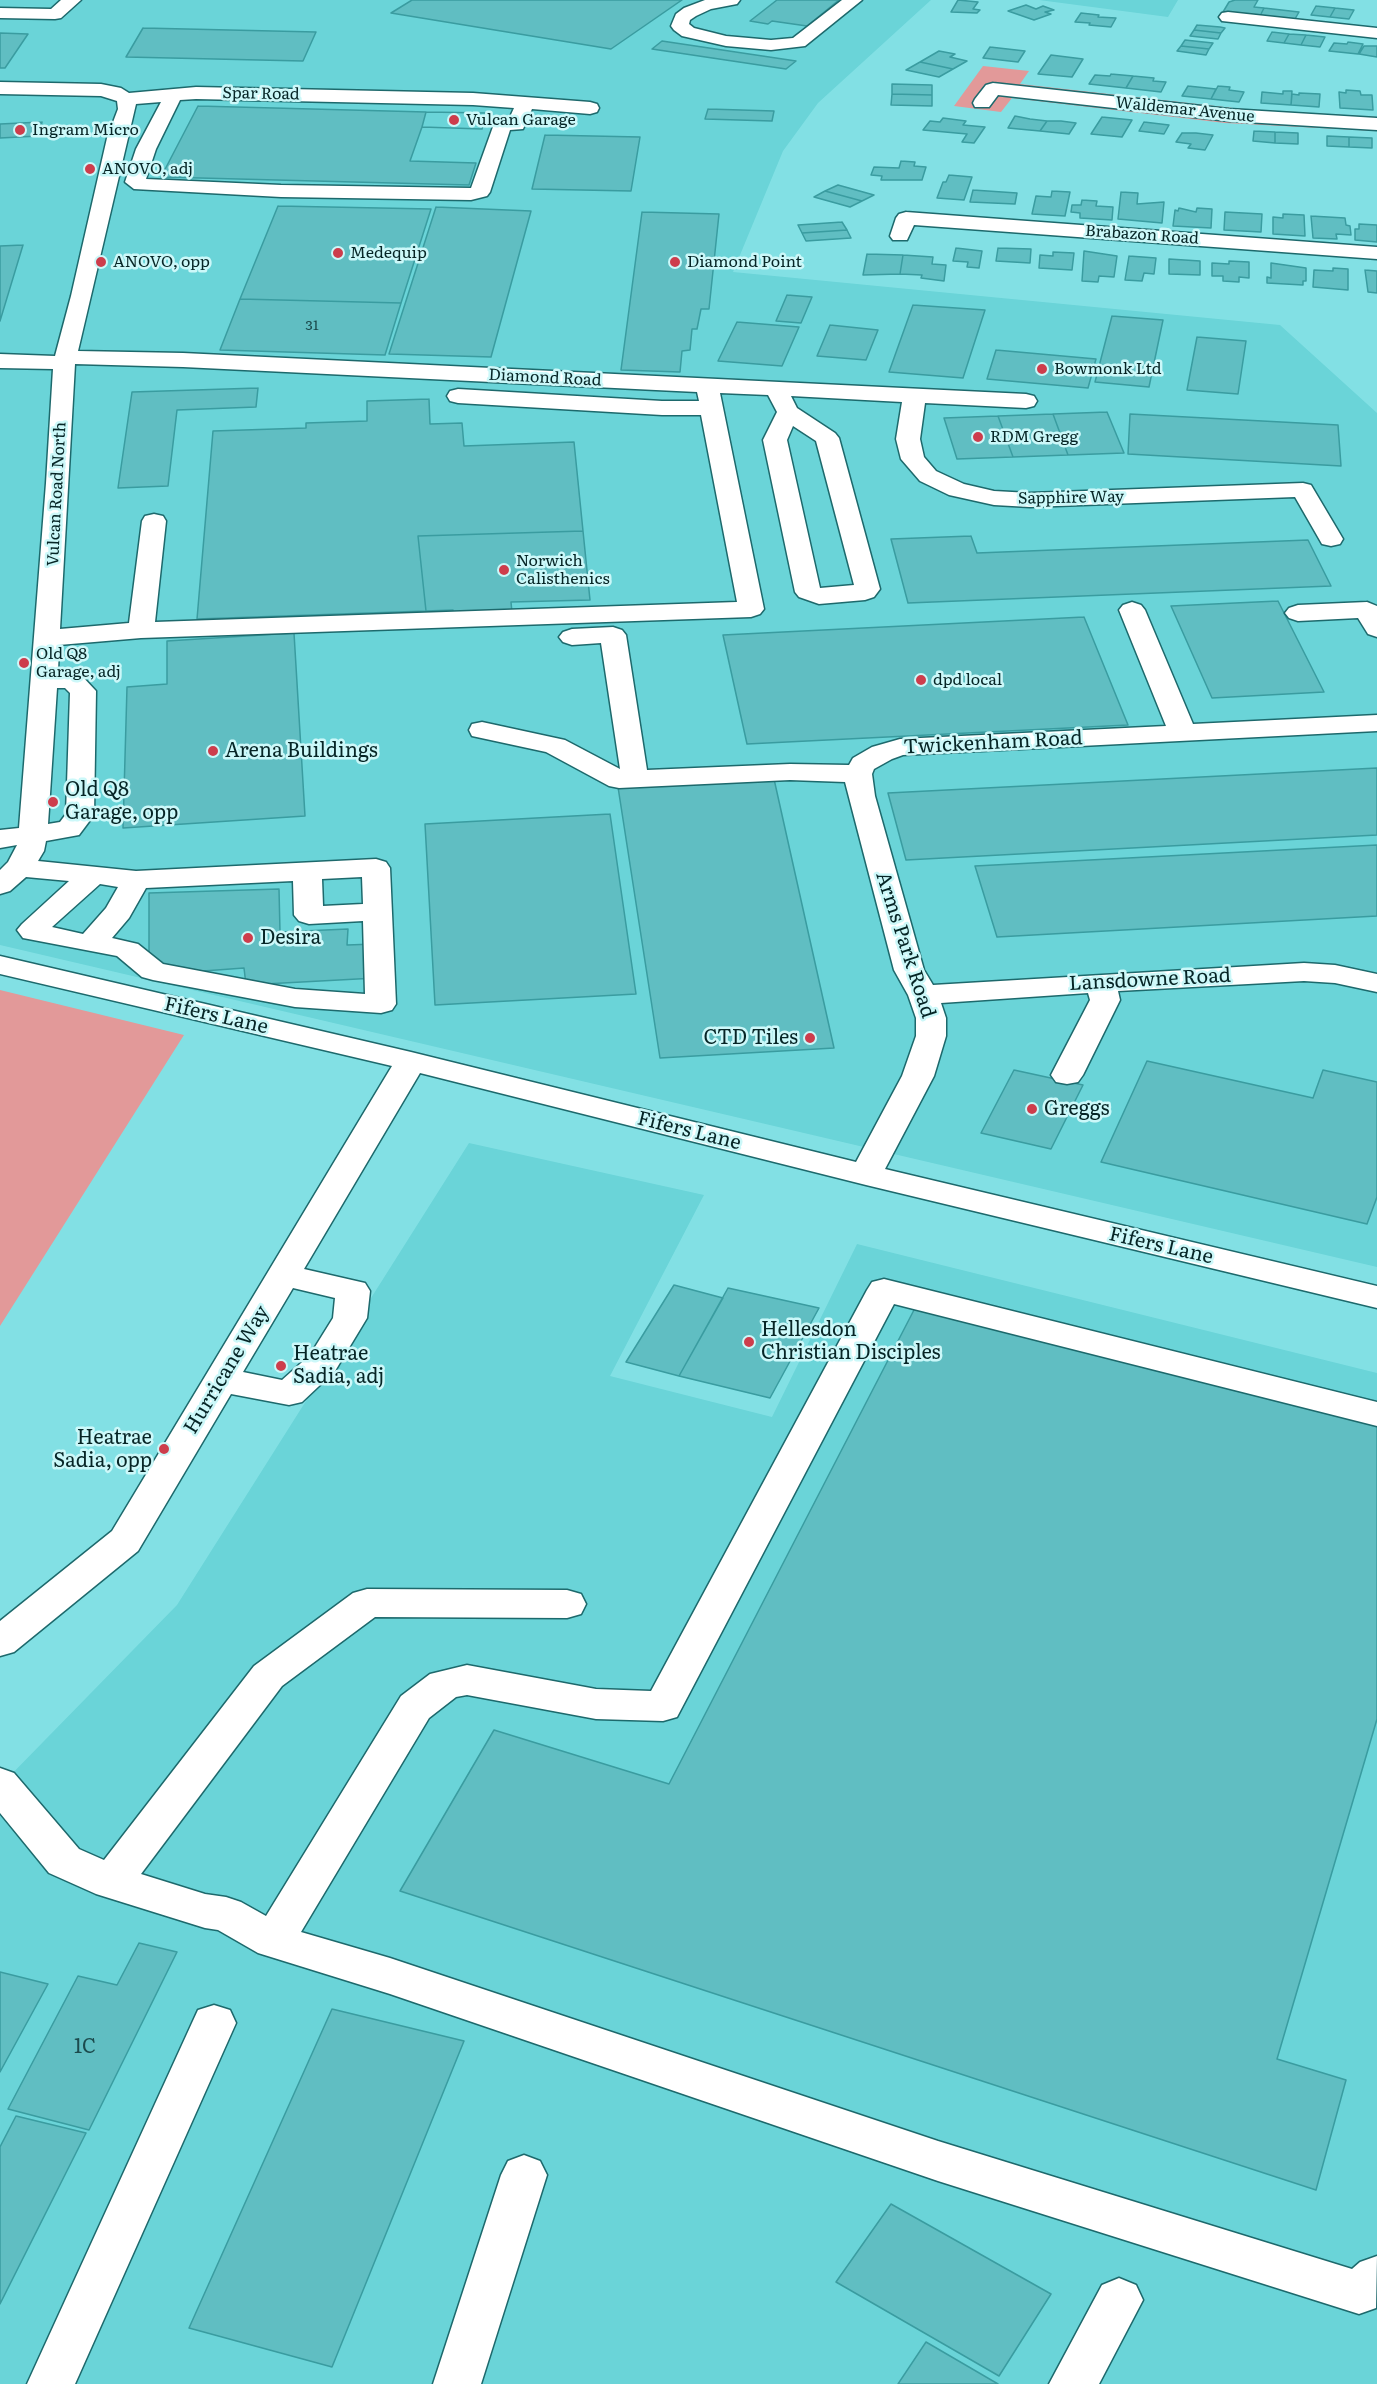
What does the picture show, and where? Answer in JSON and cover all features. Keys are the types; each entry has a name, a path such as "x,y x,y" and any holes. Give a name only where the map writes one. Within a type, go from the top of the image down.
{"street":[{"path":"0,13 55,14 72,0"},
{"path":"731,0 706,5 690,12 682,18 680,26 688,32 726,41 771,45 788,44 799,42 853,0"},
{"path":"1296,24 1305,8"},
{"path":"1228,17 1254,27 1296,24 1377,33"},
{"name":"Waldemar Avenue","path":"1005,73 987,96 1377,124"},
{"name":"Spar Road","path":"0,88 101,90 114,92 126,99 174,94 473,99 590,108"},
{"path":"174,94 146,149 135,182 141,185 281,191 471,194 480,192 503,124 516,125 525,104"},
{"name":"Vulcan Road North","path":"10,876 30,851 33,834 48,638 64,360 82,296 117,138 127,110 126,99"},
{"name":"Brabazon Road","path":"913,198 903,227 1377,253"},
{"name":"Diamond Road","path":"0,361 183,360 709,397 776,390 1026,402"},
{"path":"776,390 788,412 827,438 866,592 819,596 808,592 776,440 788,412"},
{"path":"48,638 141,630 751,609 709,397 662,408 439,394"},
{"name":"Sapphire Way","path":"914,398 908,440 913,459 928,476 957,490 994,498 1030,500 1299,482 1331,539"},
{"path":"141,630 154,521"},
{"path":"1132,610 1183,733"},
{"path":"1298,613 1367,610 1377,629"},
{"path":"474,642 613,635 627,779"},
{"path":"0,839 69,829 80,814 83,691 72,681 44,679"},
{"name":"Twickenham Road","path":"858,774 862,764 882,753 900,747 1377,723"},
{"path":"482,730 555,746 627,779 716,763 858,774"},
{"name":"Arms Park Road","path":"858,774 864,807 909,970 923,995 931,1018 931,1036 918,1076 866,1175"},
{"path":"10,876 93,875 136,880 376,868 381,1005 295,998 153,971 127,950 33,932 32,930 93,875"},
{"path":"307,871 309,915 377,912"},
{"path":"90,944 119,912 136,880"},
{"name":"Fifers Lane","path":"0,965 411,1061 866,1175 1377,1297"},
{"name":"Lansdowne Road","path":"923,995 1304,972 1335,974 1377,983"},
{"path":"1067,1075 1105,1000 1101,983"},
{"name":"Hurricane Way","path":"0,1642 125,1541 411,1061"},
{"path":"221,1380 290,1393 323,1363 350,1318 353,1291 284,1275"},
{"path":"273,1941 416,1707 444,1684 467,1680 596,1704 663,1706 884,1290 1377,1414"},
{"path":"111,1882 268,1676 367,1603 567,1604"},
{"path":"0,1784 64,1861 111,1882 205,1911 226,1914 273,1941 390,1976 938,2161 1359,2293 1377,2277"},
{"path":"51,2384 214,2023"},
{"path":"457,2384 524,2175"},
{"path":"1073,2384 1119,2300"}],"shaded area":[{"path":"0,0 931,0 818,103 783,151 733,272 1280,325 1377,413 1377,1267 0,945"},
{"path":"1039,0 1178,0 1168,17"},
{"path":"983,66 1029,71 1020,84 1242,109 1377,117 1377,131 1225,123 1012,98 1001,112 954,106"},
{"path":"0,990 184,1035 0,1326"},
{"path":"469,1143 704,1195 610,1376 772,1417 857,1244 1377,1373 1377,2384 0,2384 0,1786 177,1605"}],"building":[{"path":"412,0 682,0 611,49 391,13"},
{"path":"777,0 839,0 807,26 772,21 768,24 750,21"},
{"path":"958,0 978,2 973,9 980,10 977,13 951,12"},
{"path":"1258,0 1254,7 1264,8 1260,16 1223,12 1229,2"},
{"path":"1026,5 1036,9 1043,6 1054,10 1045,12 1051,14 1034,20 1008,11"},
{"path":"1316,6 1335,8 1330,17 1311,15"},
{"path":"1264,8 1299,12 1295,19 1260,16"},
{"path":"1335,8 1354,10 1349,19 1330,17"},
{"path":"1081,13 1116,18 1111,27 1075,22"},
{"path":"1197,25 1225,28 1221,33 1194,30"},
{"path":"143,28 316,32 303,61 126,57"},
{"path":"1194,30 1221,33 1218,39 1190,36"},
{"path":"1272,32 1289,34 1284,43 1267,41"},
{"path":"0,33 28,34 5,68 0,68"},
{"path":"1289,34 1306,35 1301,45 1284,43"},
{"path":"1306,35 1325,37 1320,47 1301,45"},
{"path":"1185,40 1213,43 1209,49 1181,46"},
{"path":"662,41 796,61 786,69 652,49"},
{"path":"1348,42 1363,44 1358,54 1329,51 1334,43 1347,44"},
{"path":"1181,46 1209,49 1206,55 1177,51"},
{"path":"1364,46 1377,46 1377,57 1359,54"},
{"path":"990,47 1025,51 1018,62 983,58"},
{"path":"939,51 955,54 950,57 967,61 953,69 920,62"},
{"path":"1051,55 1083,59 1072,77 1038,74"},
{"path":"920,62 953,69 939,77 906,70"},
{"path":"1111,74 1133,76 1126,88 1089,84 1095,75 1110,76"},
{"path":"1133,76 1166,82 1161,92 1126,88"},
{"path":"892,84 932,85 932,95 892,94"},
{"path":"1188,86 1216,89 1211,99 1182,96"},
{"path":"1218,86 1244,92 1239,102 1211,99"},
{"path":"1346,90 1360,91 1361,95 1372,95 1373,110 1340,108 1339,92 1346,93"},
{"path":"1283,91 1292,91 1291,105 1261,103 1262,92 1283,94"},
{"path":"1299,93 1320,94 1319,107 1291,105 1292,94 1299,95"},
{"path":"892,94 932,95 932,106 891,105"},
{"path":"198,106 487,113 482,129 422,127 410,161 476,163 469,185 161,177"},
{"path":"708,109 774,111 772,121 705,119"},
{"name":"Vulcan Garage","path":"426,112 487,113 482,129 422,127"},
{"path":"1015,116 1047,121 1040,131 1008,128"},
{"path":"1102,117 1132,120 1122,137 1091,134"},
{"path":"943,118 966,121 963,125 985,127 974,143 962,142 967,134 923,130 930,121 940,122"},
{"path":"1047,121 1076,123 1069,134 1040,131"},
{"name":"Ingram Micro","path":"42,122 39,136 0,138 0,124"},
{"path":"1144,122 1169,125 1164,134 1139,131"},
{"path":"1254,131 1275,132 1275,143 1253,141"},
{"path":"1275,132 1298,133 1298,144 1275,143"},
{"path":"1182,133 1213,135 1205,150 1188,148 1191,144 1176,142"},
{"path":"545,135 640,137 631,191 532,189"},
{"path":"1327,136 1349,137 1349,147 1327,146"},
{"path":"1349,137 1372,138 1372,148 1349,147"},
{"path":"901,161 915,162 914,166 926,167 922,180 881,180 882,176 871,175 874,167 899,168"},
{"path":"949,175 972,177 964,200 937,198 943,182 946,182"},
{"path":"838,185 874,195 862,201 825,191"},
{"path":"973,190 1017,193 1015,204 970,202"},
{"path":"825,191 862,201 850,207 814,197"},
{"path":"1052,191 1070,192 1065,216 1032,214 1036,196 1051,197"},
{"path":"1121,192 1138,193 1137,204 1164,202 1162,223 1118,219"},
{"path":"1082,200 1097,201 1096,206 1113,207 1112,220 1080,218 1080,213 1071,212 1072,205 1081,205"},
{"name":"Medequip","path":"278,206 431,209 401,303 240,299"},
{"path":"436,207 531,211 491,357 389,354"},
{"path":"1179,208 1196,212 1197,208 1212,209 1211,228 1173,226 1175,210 1178,211"},
{"name":"Diamond Point","path":"642,212 719,214 709,309 701,309 697,329 692,329 690,350 682,351 680,372 621,370"},
{"path":"1225,212 1262,214 1261,232 1224,230"},
{"path":"1283,214 1304,215 1305,236 1273,234 1273,217 1283,218"},
{"path":"1311,216 1345,218 1346,225 1350,226 1351,235 1336,234 1337,239 1313,238"},
{"path":"842,222 847,230 802,233 798,225"},
{"path":"1359,224 1377,225 1377,242 1355,240 1355,229 1359,229"},
{"path":"847,230 851,238 806,241 802,233"},
{"path":"23,245 0,321 0,246"},
{"path":"956,248 982,251 979,268 967,267 968,262 953,261"},
{"path":"998,248 1031,249 1030,263 996,261"},
{"path":"1084,251 1117,256 1114,277 1099,276 1098,282 1082,281"},
{"path":"1053,252 1074,253 1072,270 1039,268 1040,255 1053,256"},
{"path":"867,254 903,255 900,274 863,275"},
{"path":"903,255 933,257 932,264 946,265 944,281 921,278 922,275 900,274"},
{"path":"1129,256 1156,258 1154,274 1144,273 1142,281 1125,280"},
{"path":"1169,259 1200,261 1200,275 1169,274"},
{"path":"1229,261 1249,262 1249,278 1239,277 1239,282 1223,281 1223,276 1212,276 1212,263 1229,264"},
{"path":"1271,263 1306,268 1306,281 1303,281 1303,285 1267,283 1267,277 1271,278"},
{"path":"1333,268 1348,269 1348,290 1313,287 1314,270 1333,271"},
{"path":"1365,270 1377,271 1377,293 1368,292"},
{"path":"787,295 812,297 801,323 776,321"},
{"path":"240,299 401,303 385,355 220,350"},
{"path":"913,305 985,310 963,378 889,372"},
{"path":"1112,316 1163,320 1149,387 1095,382"},
{"path":"737,322 799,327 782,366 718,361"},
{"path":"830,325 878,330 866,360 817,356"},
{"path":"1197,337 1246,341 1238,394 1187,390"},
{"name":"Bowmonk Ltd","path":"996,350 1096,359 1088,388 987,379"},
{"path":"258,388 256,407 177,410 168,486 118,488 132,392"},
{"path":"429,399 430,424 462,423 464,446 574,442 583,531 418,536 426,611 197,619 213,431 306,428 306,423 367,421 367,401"},
{"path":"1107,412 1124,453 1068,455 1053,414"},
{"path":"1053,414 1068,455 1013,457 998,416"},
{"path":"1130,414 1338,425 1341,466 1128,454"},
{"name":"RDM Gregg","path":"998,416 1013,457 957,459 944,418"},
{"name":"Norwich Calisthenics","path":"583,531 590,600 511,602 512,613 453,616 453,610 426,611 418,536"},
{"path":"971,536 977,553 1308,540 1331,586 908,603 891,539"},
{"path":"1278,601 1324,692 1212,698 1171,606"},
{"name":"dpd local","path":"1084,617 1128,725 747,744 723,635"},
{"name":"Arena Buildings","path":"294,633 305,816 123,828 127,687 167,684 167,641"},
{"path":"1377,768 1377,835 906,860 888,793"},
{"path":"774,779 834,1048 660,1058 618,787"},
{"path":"610,814 636,994 435,1005 425,824"},
{"path":"1377,845 1377,916 997,937 975,866"},
{"name":"Desira","path":"279,889 280,932 348,929 347,945 375,944 376,978 246,985 244,968 176,973 149,963 149,893"},
{"path":"1147,1061 1313,1098 1323,1070 1377,1082 1377,1197 1367,1224 1101,1162"},
{"name":"Greggs","path":"1014,1070 1083,1085 1051,1149 981,1133"},
{"path":"674,1285 723,1298 679,1376 626,1362"},
{"name":"Hellesdon Christian Disciples","path":"728,1288 819,1308 770,1398 679,1376"},
{"path":"915,1308 1377,1425 1377,1719 1277,2059 1346,2080 1316,2190 400,1891 494,1730 669,1784"},
{"path":"139,1943 177,1952 89,2130 8,2109 78,1976 117,1985"},
{"path":"0,1972 48,1984 0,2072"},
{"path":"332,2009 464,2041 332,2367 189,2328"},
{"path":"16,2116 86,2133 0,2304 0,2147"},
{"path":"891,2204 1051,2294 999,2376 836,2282"},
{"path":"926,2342 998,2384 898,2384"}],"place":[{"name":"Vulcan Garage","path":"454,120"},
{"name":"Ingram Micro","path":"20,130"},
{"name":"ANOVO, adj","path":"90,169"},
{"name":"Medequip","path":"338,253"},
{"name":"ANOVO, opp","path":"101,262"},
{"name":"Diamond Point","path":"675,262"},
{"name":"Bowmonk Ltd","path":"1042,369"},
{"name":"RDM Gregg","path":"978,437"},
{"name":"Norwich Calisthenics","path":"504,570"},
{"name":"Old Q8 Garage, adj","path":"24,663"},
{"name":"dpd local","path":"921,680"},
{"name":"Arena Buildings","path":"213,751"},
{"name":"Old Q8 Garage, opp","path":"53,802"},
{"name":"Desira","path":"248,938"},
{"name":"CTD Tiles","path":"810,1038"},
{"name":"Greggs","path":"1032,1109"},
{"name":"Hellesdon Christian Disciples","path":"749,1342"},
{"name":"Heatrae Sadia, adj","path":"281,1366"},
{"name":"Heatrae Sadia, opp","path":"164,1449"}]}
